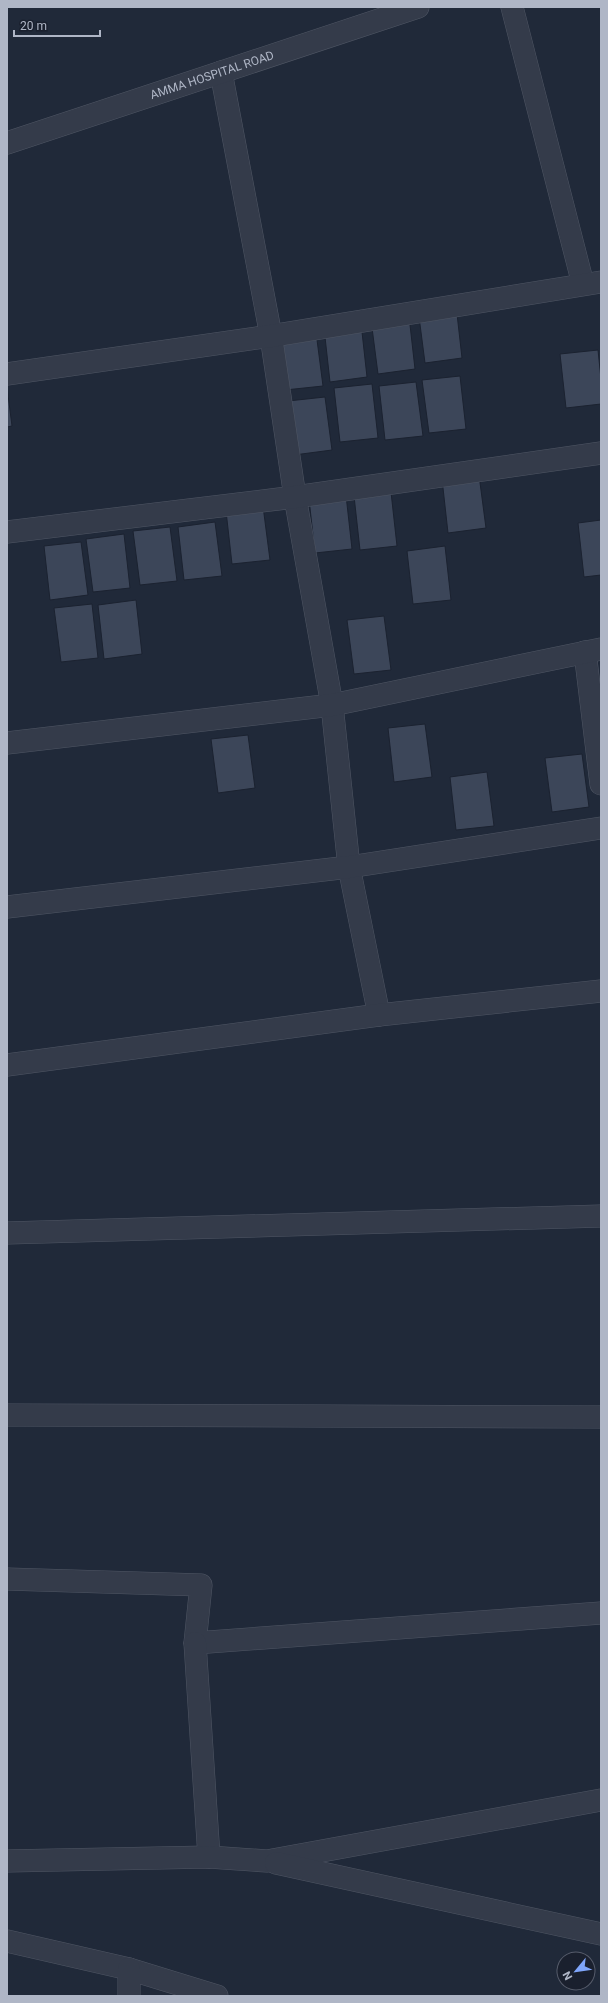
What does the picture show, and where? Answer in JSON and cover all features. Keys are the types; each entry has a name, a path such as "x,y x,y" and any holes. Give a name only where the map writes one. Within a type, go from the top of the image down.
{"street":[{"name":"AMMA HOSPITAL ROAD","path":"7,143 418,7"},
{"path":"7,374 271,336 592,283 512,7"},
{"path":"221,72 271,336 295,497 332,705 349,867 379,1015"},
{"path":"7,532 295,497 601,452"},
{"path":"7,743 332,705 593,650 601,784"},
{"path":"7,907 349,867 601,828"},
{"path":"7,1065 379,1015 601,991"},
{"path":"7,1233 601,1216"},
{"path":"7,1415 601,1417"},
{"path":"7,1579 202,1585 195,1643 210,1857"},
{"path":"195,1643 601,1613"},
{"path":"267,1861 601,1800"},
{"path":"7,1861 210,1857 267,1861 601,1934"},
{"path":"7,1941 129,1969 217,1996"},
{"path":"129,1969 129,1996"}],"building":[{"path":"456,305 462,358 425,363 418,309"},
{"path":"409,316 415,369 378,374 371,320"},
{"path":"361,323 367,377 330,382 324,328"},
{"path":"316,332 323,386 285,390 279,337"},
{"path":"598,350 601,379 601,404 566,408 560,354"},
{"path":"460,376 466,429 429,433 422,380"},
{"path":"416,382 423,436 385,440 379,386"},
{"path":"372,384 378,438 340,442 334,388"},
{"path":"7,387 12,426 7,427"},
{"path":"325,397 332,450 294,455 288,401"},
{"path":"479,475 486,528 448,533 442,479"},
{"path":"391,492 397,546 360,550 354,496"},
{"path":"346,495 352,549 315,553 309,499"},
{"path":"263,506 270,560 232,564 226,511"},
{"path":"601,520 601,575 584,577 578,523"},
{"path":"215,522 222,576 184,580 178,527"},
{"path":"170,527 177,581 140,585 133,531"},
{"path":"124,534 130,588 93,592 86,539"},
{"path":"81,542 88,595 50,600 44,546"},
{"path":"445,546 451,600 413,604 407,551"},
{"path":"136,600 142,654 104,659 98,605"},
{"path":"92,604 98,658 61,662 54,608"},
{"path":"384,616 391,670 354,674 347,620"},
{"path":"425,724 432,777 394,782 388,728"},
{"path":"248,735 255,788 218,793 211,739"},
{"path":"582,754 589,807 552,812 545,758"},
{"path":"487,772 494,826 456,830 450,777"}]}
